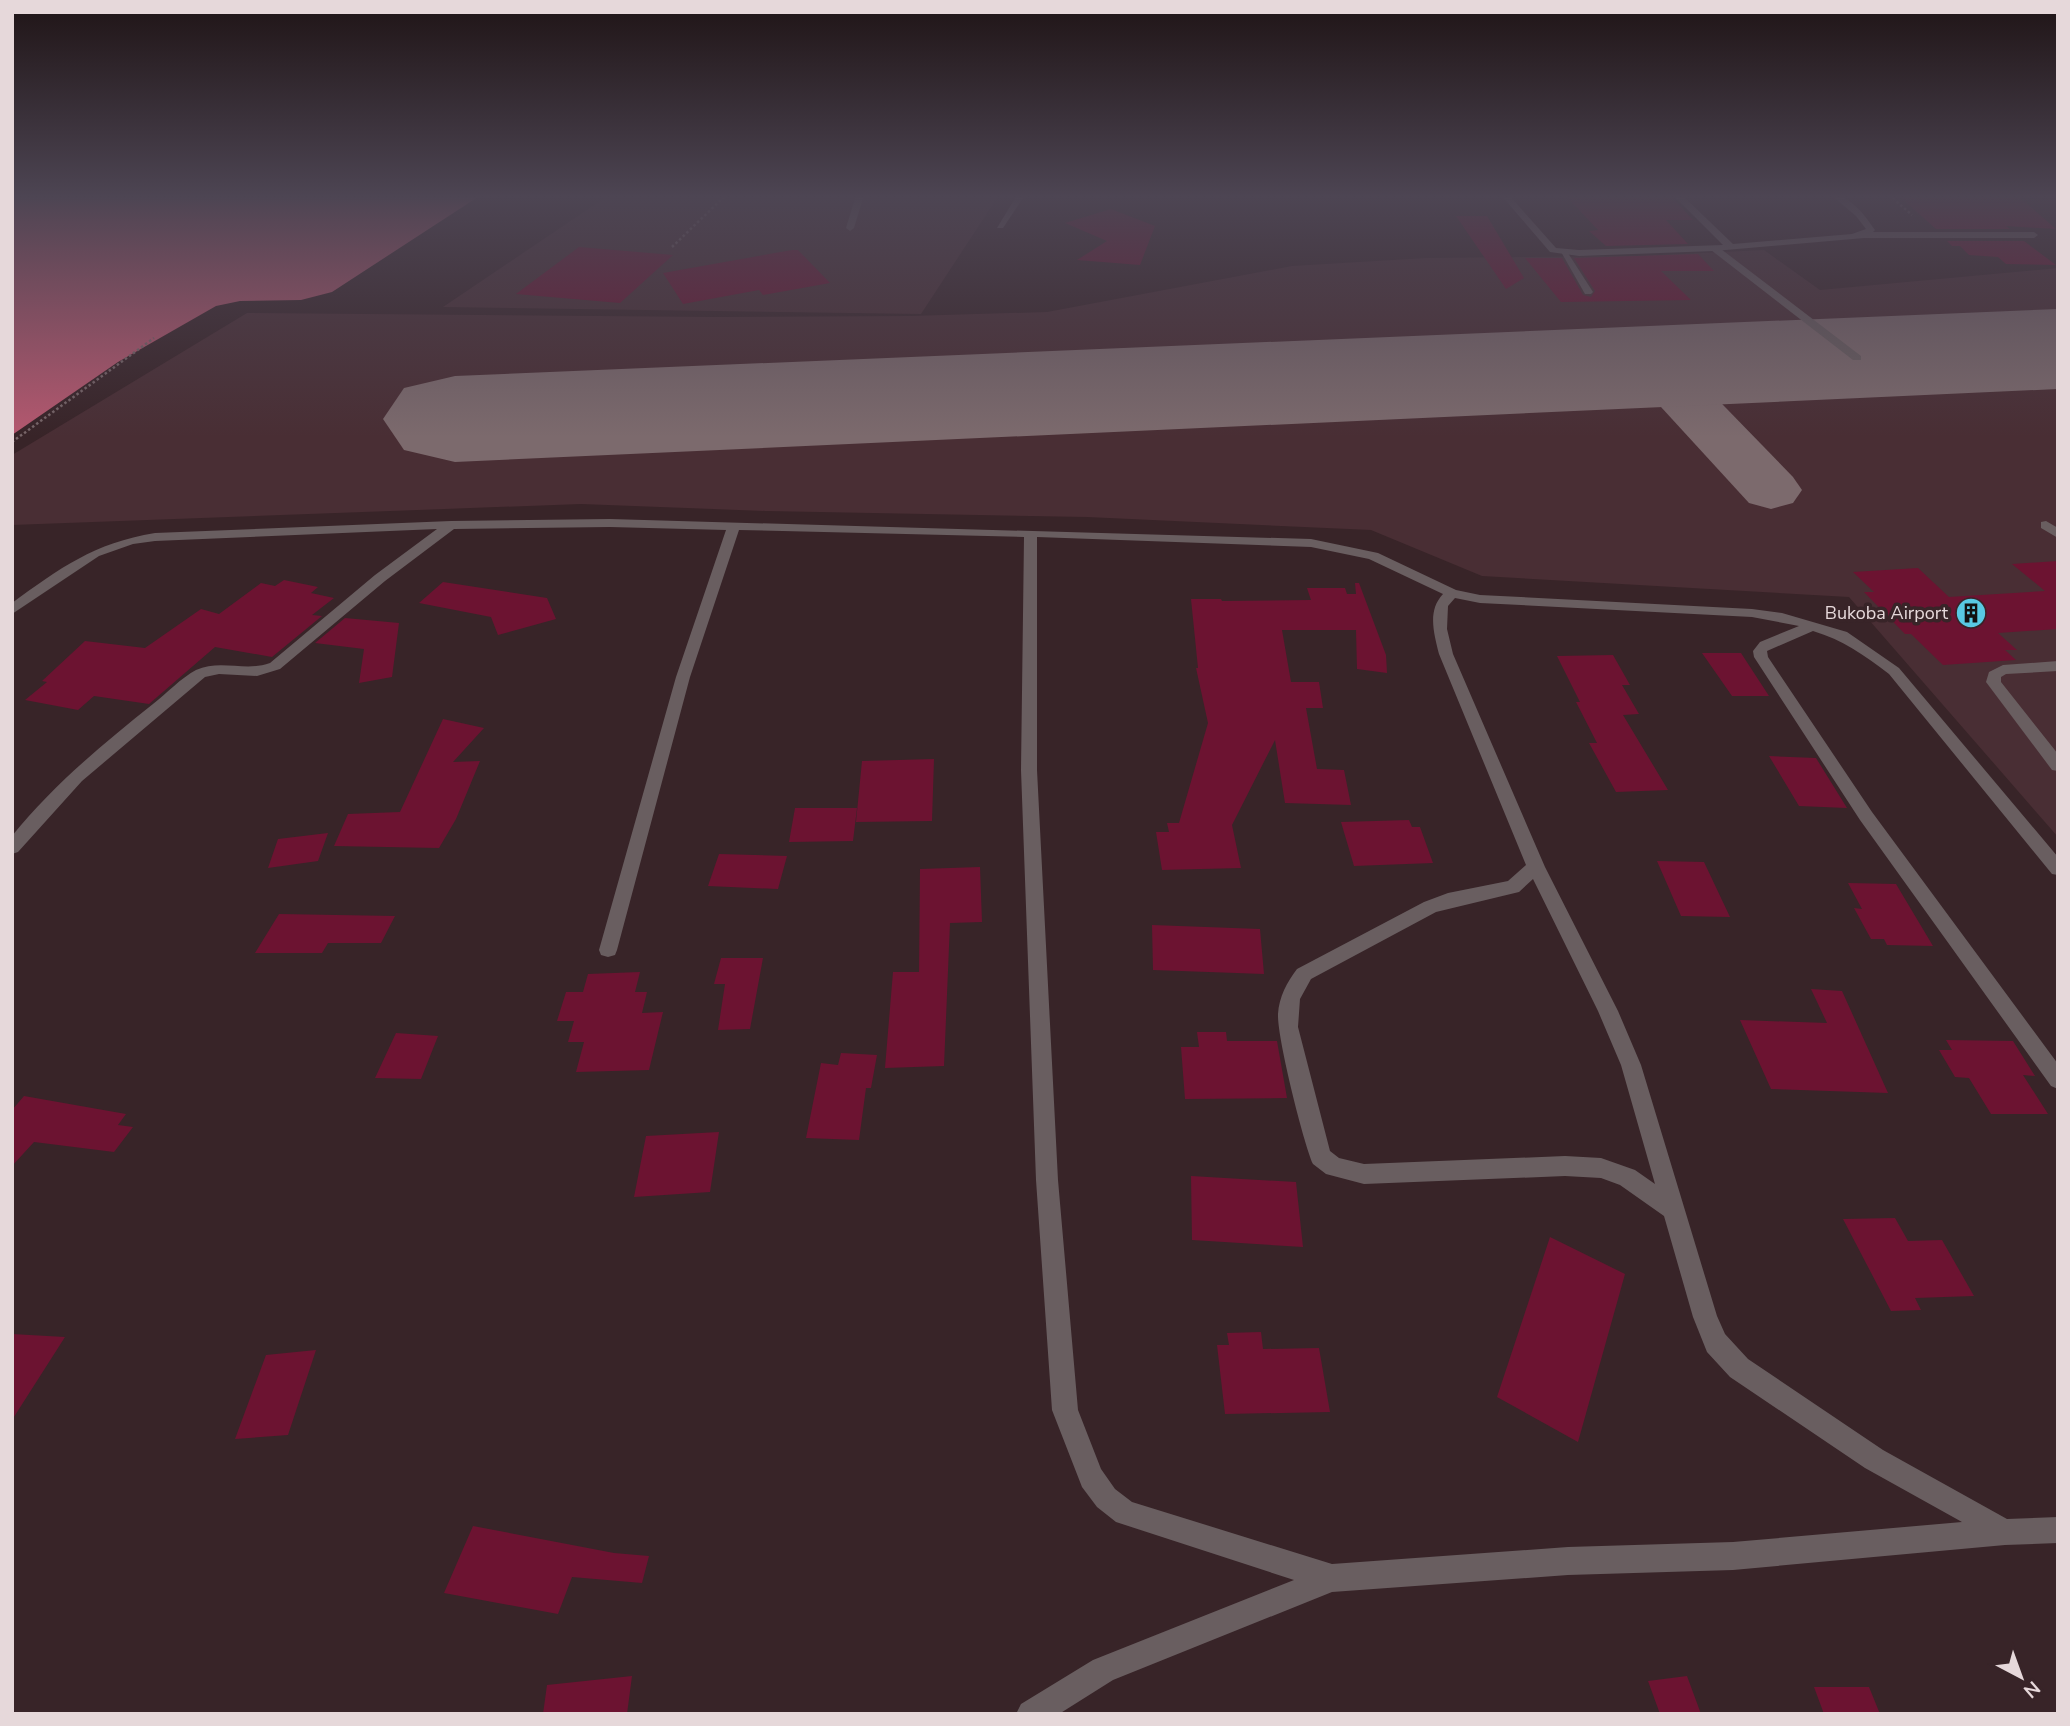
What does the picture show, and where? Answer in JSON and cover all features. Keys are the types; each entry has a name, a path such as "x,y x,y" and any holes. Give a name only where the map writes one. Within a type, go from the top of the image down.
{"street":[{"path":"1578,276 1588,292"},
{"path":"1750,276 1857,358"},
{"path":"12,610 82,559 109,545 131,540 451,525 610,523 1311,543 1373,556 1452,593 1517,603 1752,613 1815,625 1863,647 1894,671 2058,869"},
{"path":"12,848 33,819 76,776 200,674 218,667 262,671 275,666 380,578 451,525"},
{"path":"2046,525 2058,534"},
{"path":"608,950 683,677 734,526"},
{"path":"1031,533 1028,626 1030,797 1046,1180 1065,1410 1091,1478 1106,1498 1125,1513 1332,1578"},
{"path":"1452,593 1441,605 1440,629 1446,654 1536,867 1608,1011 1626,1054 1705,1317 1716,1343 1739,1368 1874,1459 2005,1532"},
{"path":"1815,625 1765,645 1760,651 1761,657 1866,817 2058,1080"},
{"path":"2058,666 2003,670 1994,675 1993,682 2049,746 2058,765"},
{"path":"1536,867 1513,887 1448,900 1430,907 1304,974 1291,990 1287,1009 1288,1027 1321,1157 1334,1167 1364,1174 1565,1166 1601,1168 1627,1177 1675,1211"},
{"path":"1031,1714 1104,1670 1332,1578 1568,1561 1733,1556 2005,1532 2058,1530"}],"path":[{"path":"12,443 154,338"}],"shaded area":[{"path":"12,276 357,276 332,292 301,300 240,301 216,306 118,362 12,435"},
{"path":"490,276 946,276 921,314 443,307"},
{"name":"Bukoba Airport","path":"1241,276 1800,276 1820,290 1976,276 2058,276 2058,837 1849,597 1482,576 1371,530 1087,517 766,511 581,504 12,525 12,455 247,313 717,317 1047,312"}],"building":[{"path":"541,276 650,276 620,303 516,294"},
{"path":"665,276 823,276 830,283 763,295 759,290 683,304"},
{"path":"1497,276 1523,276 1524,278 1506,289"},
{"path":"1539,276 1572,276 1583,295 1591,297 1595,291 1585,276 1666,276 1691,300 1561,302"},
{"name":"Bukoba Airport","path":"2058,561 2058,629 1998,633 2017,650 2005,650 2016,660 1943,665 1911,634 1905,634 1864,592 1874,592 1853,572 1918,568 1949,597 2045,591 2012,564"},
{"path":"284,580 318,587 311,593 334,598 312,615 322,616 272,657 215,647 149,704 94,696 78,710 25,700 47,682 42,681 85,641 145,648 201,609 219,614 261,583 275,586"},
{"path":"443,582 547,598 556,619 498,635 491,617 419,603"},
{"path":"1355,583 1359,583 1386,655 1387,673 1357,669 1356,630 1282,630 1291,682 1319,682 1323,708 1306,708 1317,769 1344,770 1351,805 1285,803 1275,740 1232,825 1241,868 1162,870 1156,832 1169,832 1167,823 1179,823 1208,723 1196,668 1191,599 1311,600 1307,588 1345,588 1347,594 1356,594"},
{"path":"345,618 399,623 392,677 359,683 364,649 315,643"},
{"path":"1702,653 1741,653 1769,696 1732,696"},
{"path":"1613,655 1630,685 1622,685 1639,714 1623,715 1668,790 1616,792 1589,743 1597,743 1557,656"},
{"path":"443,719 484,728 453,762 480,761 456,819 439,848 334,846 348,814 400,812"},
{"path":"1769,756 1816,758 1847,808 1799,806"},
{"path":"934,759 932,821 856,822 862,761"},
{"path":"795,808 857,808 853,841 789,842"},
{"path":"1409,820 1412,827 1420,827 1433,863 1354,866 1341,822"},
{"path":"328,833 318,861 268,868 278,839"},
{"path":"719,854 787,856 778,889 708,886"},
{"path":"1657,861 1704,862 1730,917 1681,916"},
{"path":"980,867 982,922 950,923 944,1066 885,1068 893,972 919,972 920,869"},
{"path":"1848,883 1896,884 1933,946 1887,945 1884,939 1871,939 1854,908 1862,909"},
{"path":"279,914 395,916 381,943 328,943 322,953 255,953"},
{"path":"1152,925 1260,929 1264,974 1153,970"},
{"path":"721,958 763,958 750,1029 718,1030 725,984 714,984"},
{"path":"640,972 635,992 647,992 642,1013 663,1012 649,1070 576,1072 584,1042 568,1042 574,1021 557,1021 566,992 583,992 588,974"},
{"path":"1811,989 1842,991 1888,1093 1771,1089 1740,1020 1827,1023"},
{"path":"1197,1032 1226,1032 1227,1041 1277,1041 1287,1098 1185,1099 1181,1047 1199,1047"},
{"path":"396,1033 438,1036 421,1079 375,1078"},
{"path":"1946,1040 2013,1041 2035,1076 2023,1075 2048,1114 1991,1114 1969,1078 1955,1077 1939,1050 1952,1050"},
{"path":"841,1053 877,1055 871,1088 866,1088 859,1140 806,1138 821,1063 838,1065"},
{"path":"24,1096 126,1114 118,1125 133,1127 114,1152 34,1142 12,1166 12,1110"},
{"path":"719,1132 710,1192 634,1197 646,1136"},
{"path":"1191,1176 1296,1182 1303,1247 1192,1240"},
{"path":"1895,1218 1908,1241 1942,1240 1974,1296 1915,1298 1921,1310 1891,1311 1843,1219"},
{"path":"1550,1237 1625,1274 1578,1442 1497,1397"},
{"path":"1261,1332 1263,1349 1319,1348 1330,1412 1225,1414 1217,1345 1229,1345 1227,1333"},
{"path":"12,1334 65,1337 12,1420"},
{"path":"316,1350 288,1435 235,1439 266,1355"},
{"path":"473,1526 614,1553 649,1556 642,1583 572,1577 558,1614 444,1593"},
{"path":"632,1676 627,1714 543,1714 547,1685"},
{"path":"1687,1676 1701,1714 1660,1714 1648,1681"},
{"path":"1814,1687 1869,1687 1880,1714 1824,1714"}],"taxiway":[{"path":"1670,383 1771,490"}],"runway":[{"path":"455,419 2058,349"}],"place":[{"name":"Bukoba Airport","path":"1971,613"}]}
